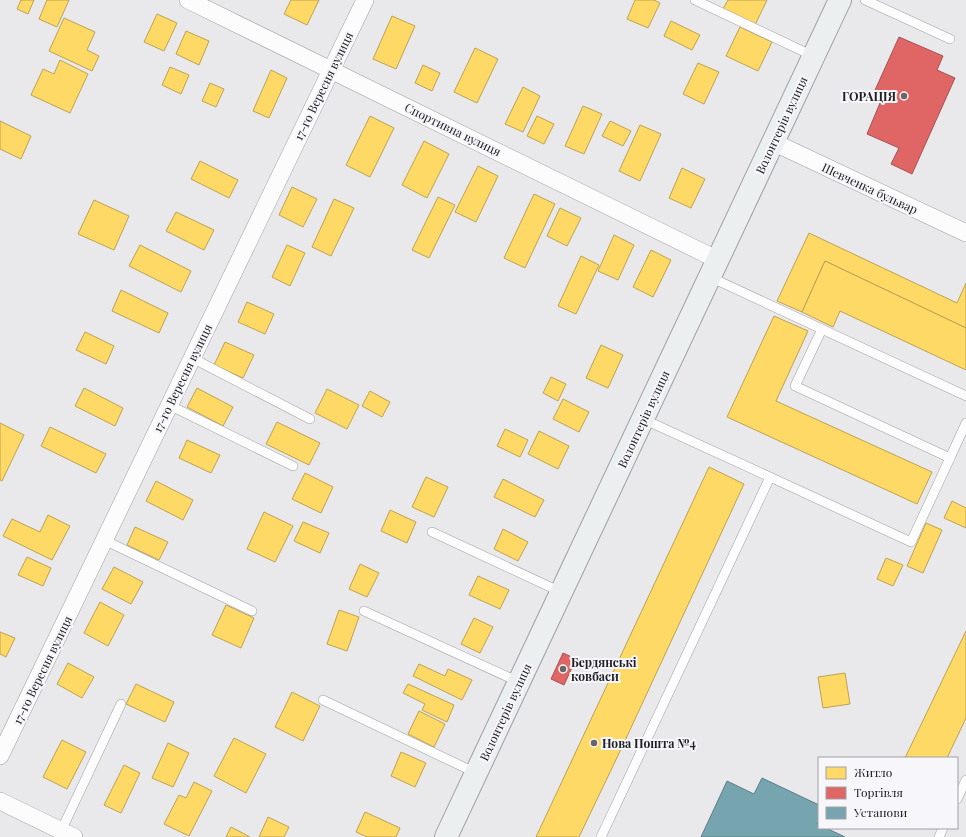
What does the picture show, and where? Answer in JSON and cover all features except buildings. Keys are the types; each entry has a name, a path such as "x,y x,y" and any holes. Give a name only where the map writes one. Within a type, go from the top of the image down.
{"street":[{"name":"Спортивна вулиця","path":"188,0 331,70 714,268"},
{"name":"17-го Вересня вулиця","path":"0,756 365,0"},
{"name":"Волонтерів вулиця","path":"446,837 840,0"},
{"name":"Шевченка бульвар","path":"773,142 966,233"},
{"path":"0,801 68,834"}],"lane":[{"path":"695,0 814,56"},
{"path":"865,0 950,39"},
{"path":"714,268 822,329 966,396"},
{"path":"822,329 796,386 950,458"},
{"path":"192,358 310,419"},
{"path":"170,404 293,466"},
{"path":"643,419 911,542 966,423"},
{"path":"601,837 770,477"},
{"path":"432,532 561,592"},
{"path":"104,540 252,611"},
{"path":"364,611 519,682"},
{"path":"323,700 476,773"},
{"path":"68,834 121,704"},
{"path":"958,797 966,780"}],"place":[{"name":"ГОРАЦІЯ","path":"904,96"},
{"name":"Бердянські ковбаси","path":"563,669"},
{"name":"Нова Пошта №4","path":"594,743"}]}
